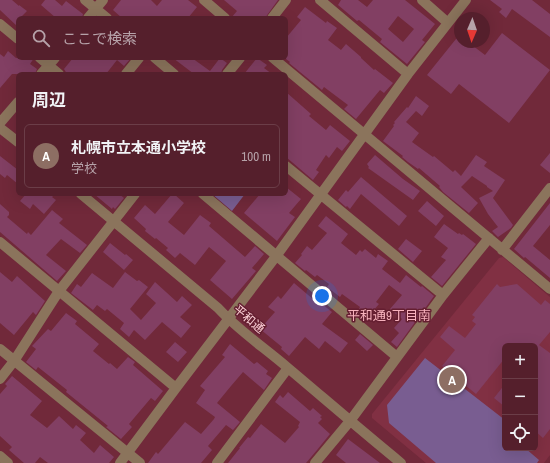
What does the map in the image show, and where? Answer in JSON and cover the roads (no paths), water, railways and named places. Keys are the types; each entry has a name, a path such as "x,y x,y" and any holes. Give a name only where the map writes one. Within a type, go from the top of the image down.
{"street":[{"path":"85,0 104,16"},
{"path":"90,16 103,0"},
{"path":"204,0 223,16"},
{"path":"274,16 286,0"},
{"path":"320,0 408,74"},
{"path":"422,0 448,23"},
{"path":"120,463 277,255 408,74 466,0"},
{"path":"0,24 16,37"},
{"path":"128,72 138,60"},
{"path":"157,60 172,72"},
{"path":"229,72 238,60"},
{"path":"275,60 550,289"},
{"path":"43,72 52,62 58,72"},
{"path":"0,123 16,104"},
{"path":"0,128 16,140"},
{"path":"288,168 443,295"},
{"path":"502,250 550,189"},
{"name":"平和通","path":"83,196 218,308 228,320 288,368 401,463"},
{"path":"0,379 14,361 59,291 133,196"},
{"path":"205,196 397,357"},
{"path":"315,463 350,421 443,295 489,238"},
{"path":"0,242 176,388"},
{"path":"0,349 140,463"},
{"path":"217,463 288,368"},
{"path":"0,456 8,463"}],"place":[{"name":"札幌市立本通小学校","path":"452,380"}],"district":[{"name":"平和通9丁目南","path":"389,315"}]}
